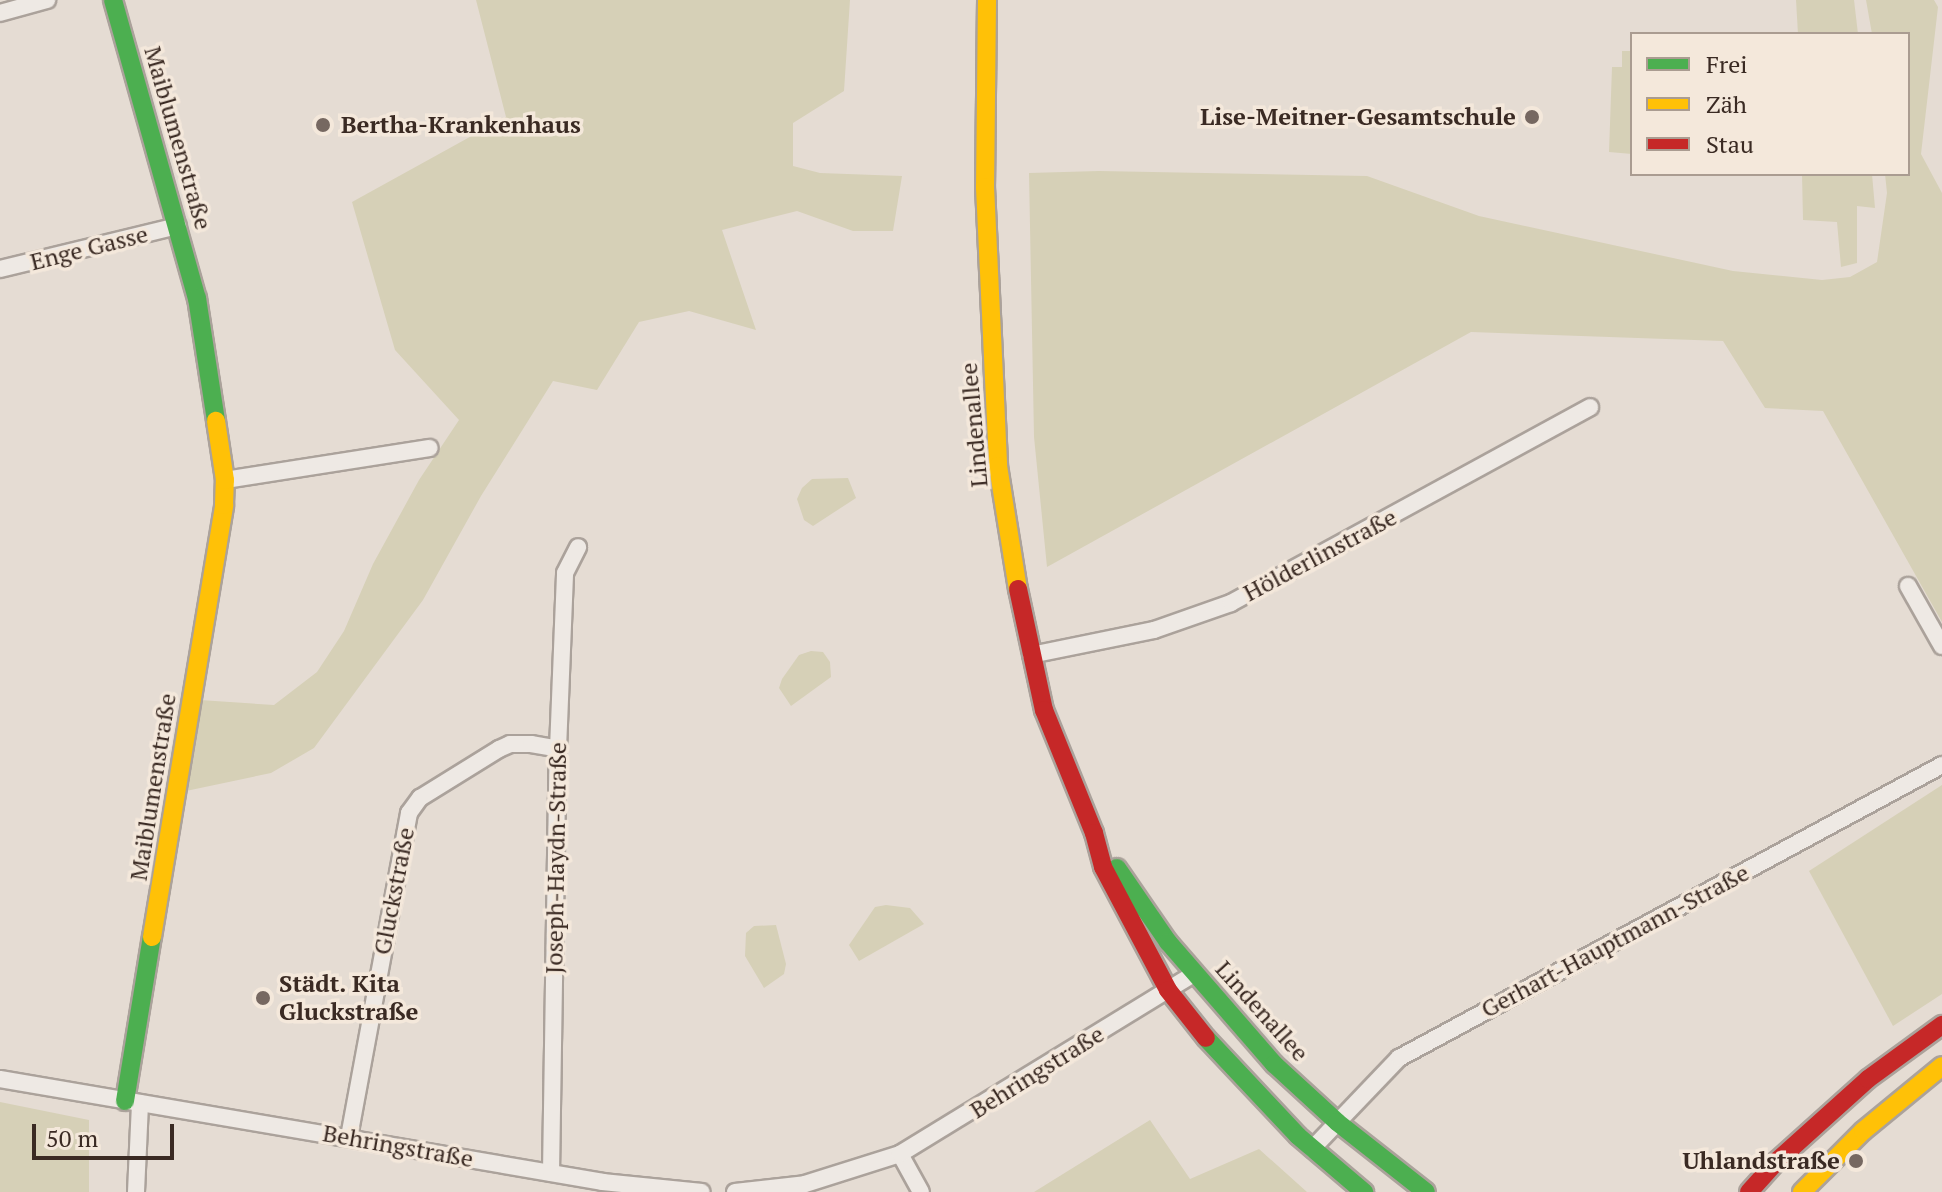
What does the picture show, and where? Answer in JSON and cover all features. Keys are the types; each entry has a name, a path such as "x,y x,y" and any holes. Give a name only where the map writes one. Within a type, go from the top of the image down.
{"street":[{"path":"0,13 47,0"},
{"name":"Maiblumenstraße","path":"113,0 197,298 225,480 224,505 132,1102"},
{"name":"Lindenallee","path":"987,0 985,187 998,466 1031,655 1050,729 1094,833 1103,867 1168,990 1224,1061 1312,1149 1364,1192"},
{"name":"Enge Gasse","path":"0,269 178,226"},
{"name":"Hölderlinstraße","path":"1031,655 1154,630 1231,603 1590,407"},
{"path":"225,480 430,448"},
{"name":"Joseph-Haydn-Straße","path":"551,1173 558,749 565,573 578,547"},
{"path":"1908,586 1942,646"},
{"name":"Gluckstraße","path":"349,1137 409,813 420,798 510,744 558,749"},
{"name":"Gerhart-Hauptmann-Straße","path":"1312,1149 1399,1058 1942,765"},
{"name":"Lindenallee","path":"1094,833 1168,942 1274,1064 1337,1122 1426,1192"},
{"name":"Behringstraße","path":"735,1192 805,1184 900,1154 1195,973"},
{"path":"1749,1192 1777,1161 1868,1079 1942,1025"},
{"path":"1802,1192 1863,1131 1942,1066"},
{"name":"Behringstraße","path":"0,1079 551,1173 602,1187 701,1192"},
{"path":"132,1102 136,1192"},
{"path":"900,1154 921,1192"}],"shaded area":[{"path":"476,0 850,0 844,91 793,123 793,166 820,173 902,176 893,231 853,231 797,211 722,230 756,330 689,311 639,322 597,390 553,381 481,496 423,600 314,748 271,773 186,791 200,700 274,705 317,672 344,631 373,564 419,480 459,420 395,350 352,202 506,117"},
{"path":"1796,0 1854,0 1858,32 1798,32"},
{"path":"1866,0 1934,0 1938,7 1921,154 1942,193 1942,622 1823,411 1765,408 1723,341 1471,332 1047,567 1034,437 1029,173 1099,171 1367,176 1479,216 1733,271 1822,280 1850,277 1877,262 1887,193 1885,176 1910,176 1910,32 1872,32"},
{"path":"1622,51 1630,51 1630,154 1609,152 1612,67 1622,67"},
{"path":"1802,176 1872,176 1875,208 1857,206 1857,263 1841,267 1837,222 1803,220"},
{"path":"848,478 856,498 813,526 804,520 797,499 802,488 812,479"},
{"path":"811,651 823,652 830,662 831,677 791,706 779,688 782,679 799,655"},
{"path":"1942,785 1942,994 1893,1026 1809,871"},
{"path":"875,907 910,908 924,924 859,961 849,945"},
{"path":"776,925 786,964 784,974 764,988 745,956 746,933 754,926"},
{"path":"0,1102 89,1120 89,1192 0,1192"},
{"path":"1150,1120 1190,1179 1259,1149 1307,1192 1034,1192"}],"traffic: fast":[{"path":"113,0 197,298 216,421"},
{"path":"1117,868 1168,942 1274,1064 1337,1122 1426,1192"},
{"path":"125,1101 152,937"},
{"path":"1206,1038 1298,1136 1364,1192"}],"traffic: slow":[{"path":"987,0 985,187 998,466 1018,589"},
{"path":"152,937 224,505 225,480 216,421"},
{"path":"1802,1192 1863,1131 1942,1066"}],"traffic: jam":[{"path":"1018,589 1044,710 1094,833 1103,867 1168,990 1206,1038"},
{"path":"1749,1192 1777,1161 1868,1079 1942,1025"}],"place":[{"name":"Lise-Meitner-Gesamtschule","path":"1532,117"},
{"name":"Bertha-Krankenhaus","path":"323,125"},
{"name":"Städt. Kita Gluckstraße","path":"263,998"},
{"name":"Uhlandstraße","path":"1856,1161"}]}
